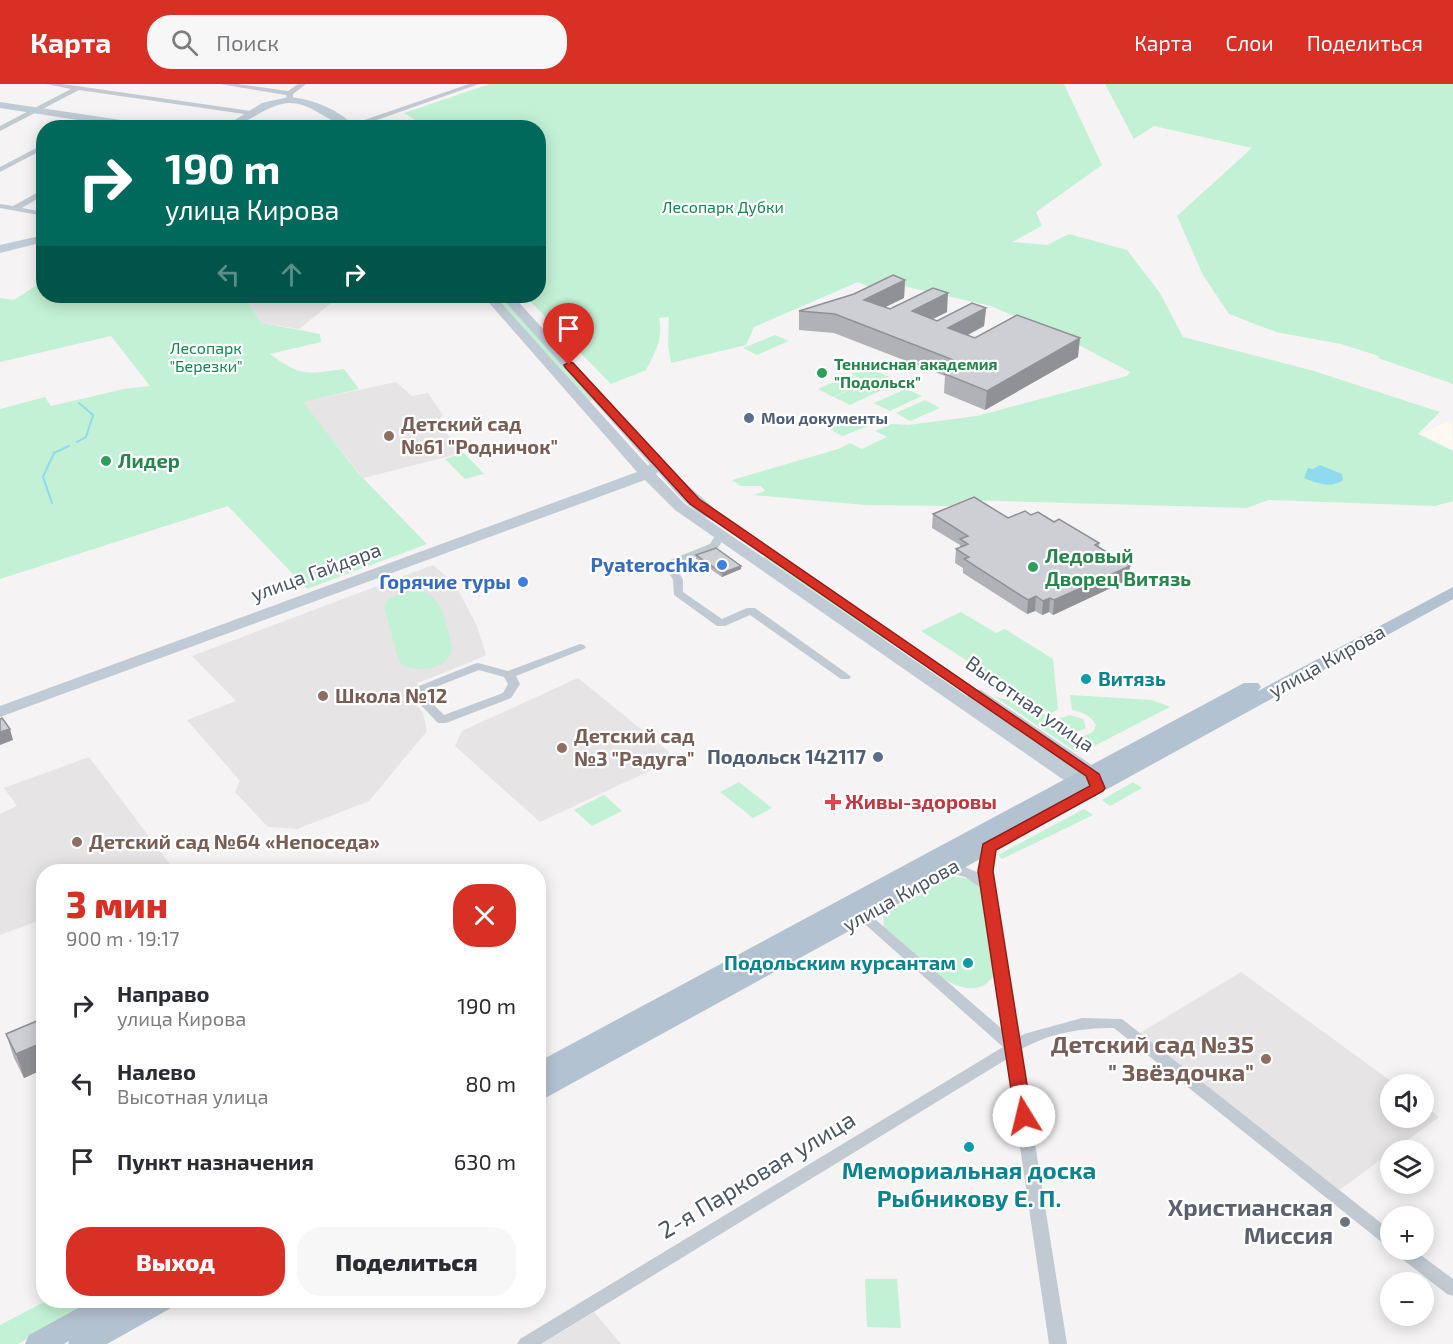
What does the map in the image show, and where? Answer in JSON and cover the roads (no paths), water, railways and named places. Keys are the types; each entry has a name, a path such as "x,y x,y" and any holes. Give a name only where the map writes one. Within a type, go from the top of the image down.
{"main road":[{"name":"улица Кирова","path":"546,1069 856,911 989,848 1089,781 1453,578"},
{"name":"улица Кирова","path":"546,1088 856,911 920,866 1453,592"},
{"path":"39,1344 104,1308"},
{"path":"82,1344 147,1308"}],"street":[{"path":"49,84 82,86 250,113 276,106 293,105 324,112"},
{"path":"223,84 290,96 309,102 337,120"},
{"path":"239,120 269,103 290,96 303,84"},
{"path":"372,120 476,84"},
{"path":"0,129 82,86"},
{"path":"0,105 107,120"},
{"path":"0,170 36,150"},
{"path":"14,209 36,196"},
{"path":"0,206 36,213"},
{"path":"0,249 36,240"},
{"name":"Высотная улица","path":"495,303 601,422 651,467 672,479 694,501 757,552 1089,781"},
{"name":"Высотная улица","path":"512,303 616,418 680,507 721,534 757,552"},
{"path":"601,422 616,418"},
{"name":"улица Гайдара","path":"0,712 651,467"},
{"path":"721,534 714,546 669,564 678,580 678,593 721,624 751,610 845,677"},
{"path":"508,675 514,684 507,695 442,720 419,697 423,688 478,666 508,675 580,647"},
{"path":"989,848 985,871 1058,1344"},
{"path":"920,866 953,867 975,877 988,890"},
{"path":"856,911 1013,1047"},
{"name":"2-я Парковая улица","path":"526,1344 1013,1047 1029,1038 1082,1023 1117,1023 1380,1231"},
{"path":"1416,1260 1453,1289"}],"water":[{"path":"1320,465 1342,474 1343,480 1329,485 1304,478 1308,468 1313,469"}],"waterway":[{"path":"77,442 86,437 93,415 79,403"},
{"path":"52,503 43,477 54,453 69,446"}],"place":[{"name":"Теннисная академия \"Подольск\"","path":"822,373"},
{"name":"Мои документы","path":"749,418"},
{"name":"Детский сад №61 \"Родничок\"","path":"389,436"},
{"name":"Лидер","path":"106,461"},
{"name":"Pyaterochka","path":"722,565"},
{"name":"Ледовый Дворец Витязь","path":"1033,567"},
{"name":"Горячие туры","path":"523,582"},
{"name":"Витязь","path":"1086,679"},
{"name":"Школа №12","path":"323,696"},
{"name":"Детский сад №3 \"Радуга\"","path":"562,748"},
{"name":"Подольск 142117","path":"878,757"},
{"name":"Живы-здоровы","path":"833,802"},
{"name":"Детский сад №64 «Непоседа»","path":"77,842"},
{"name":"Подольским курсантам","path":"968,963"},
{"name":"Детский сад №35 \" Звёздочка\"","path":"1266,1059"},
{"name":"Мемориальная доска Рыбникову Е. П.","path":"969,1147"},
{"name":"Христианская Миссия","path":"1345,1222"}],"park label":[{"name":"Лесопарк Дубки","path":"723,207"},
{"name":"Лесопарк \"Березки\"","path":"206,357"}]}
